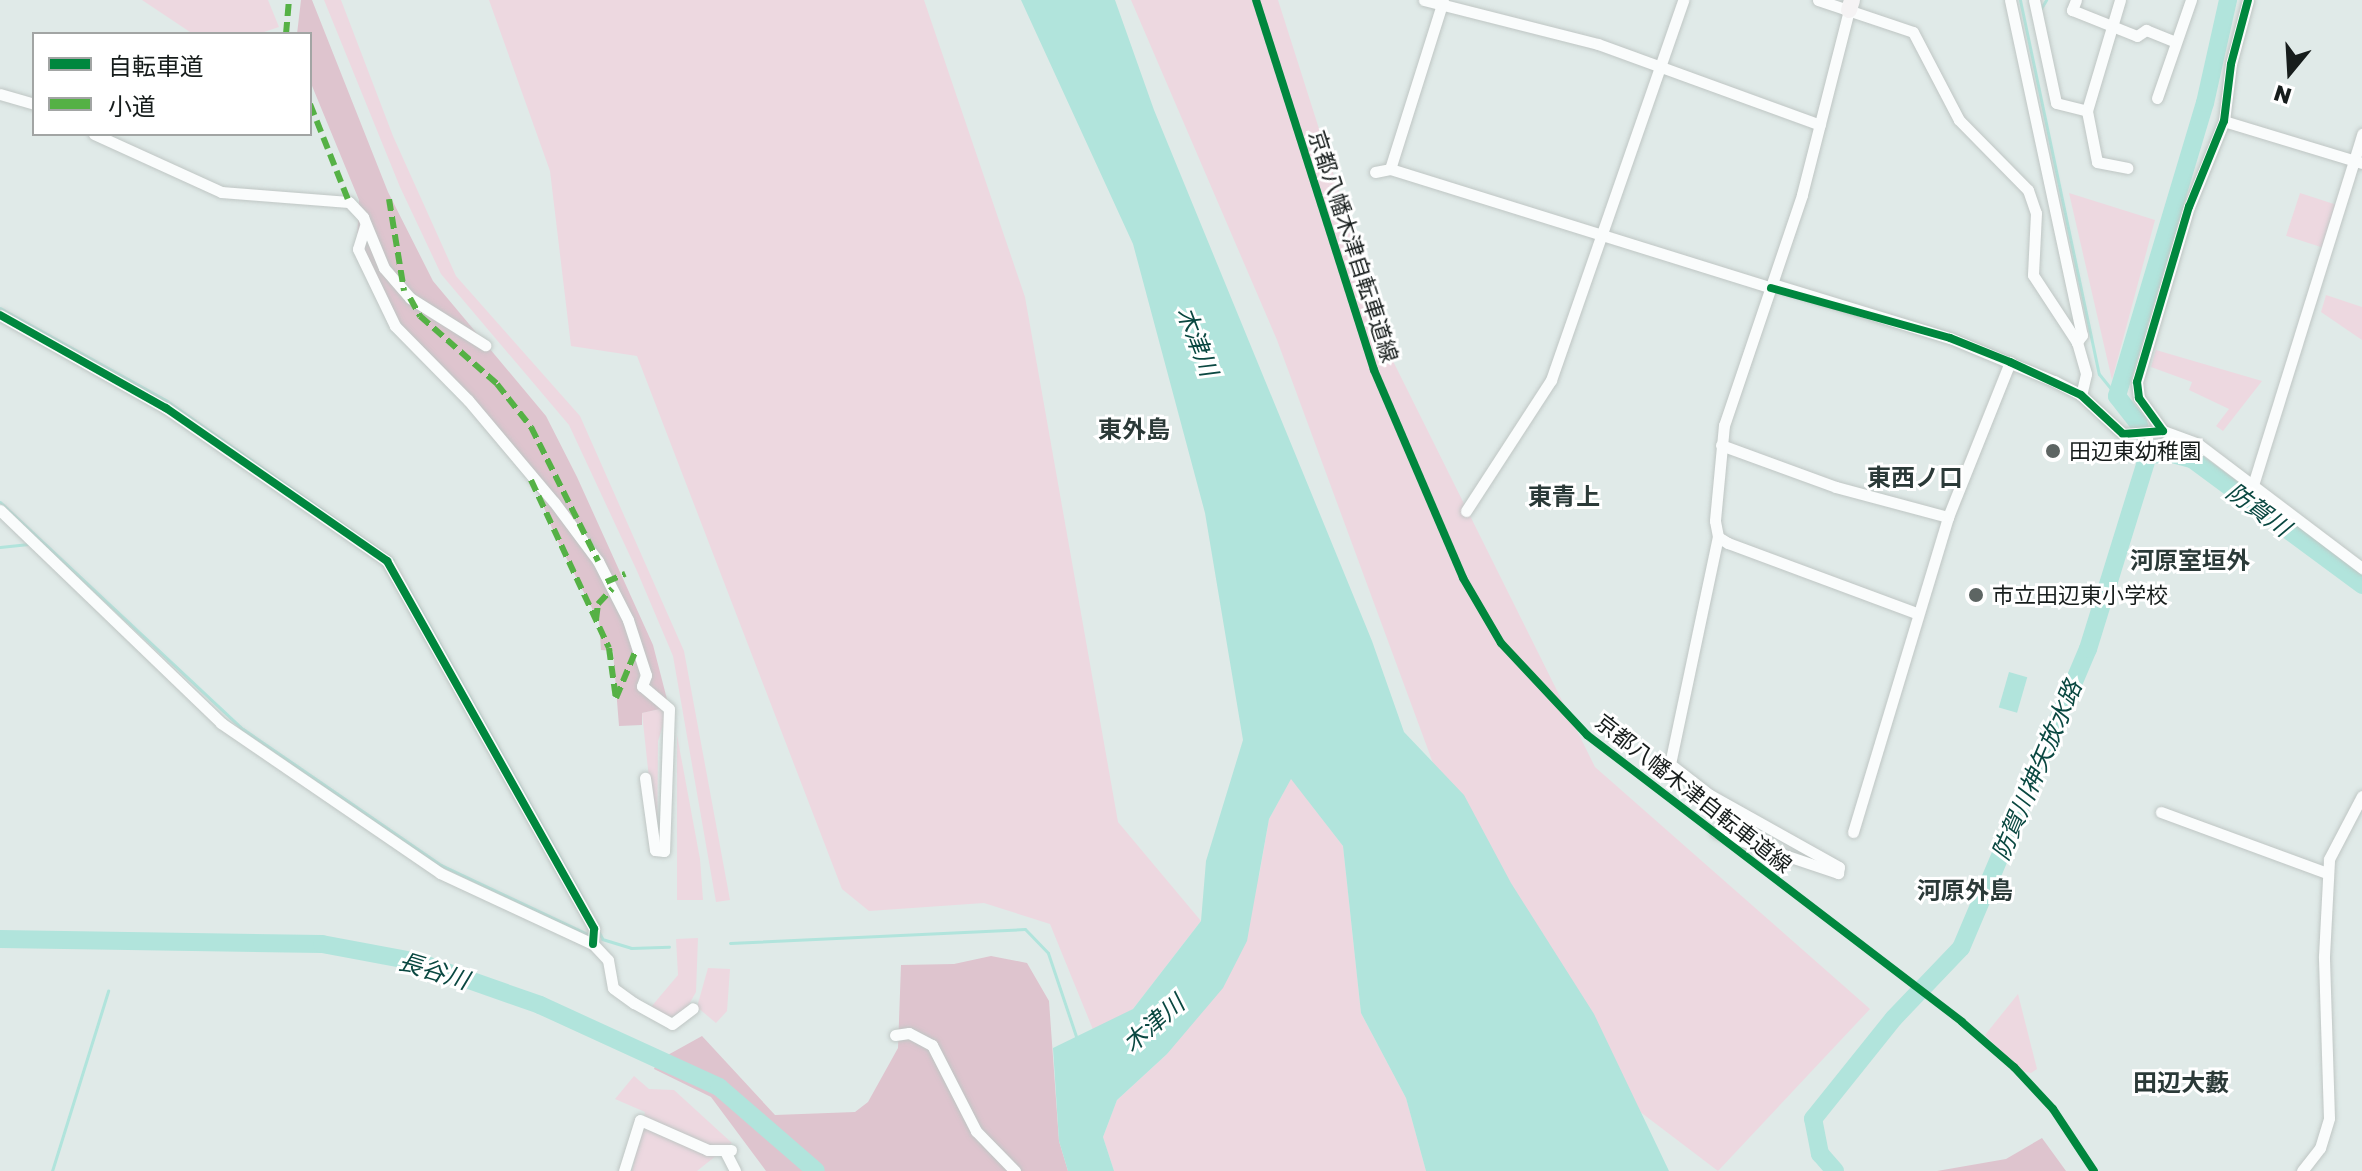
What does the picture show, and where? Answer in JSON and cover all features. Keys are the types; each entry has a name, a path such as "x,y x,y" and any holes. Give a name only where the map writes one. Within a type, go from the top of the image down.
{"street":[{"path":"1424,0 1443,2 1598,44 1660,70 1820,125"},
{"path":"1466,511 1551,380 1683,0"},
{"path":"1818,0 1851,5 1913,32 1959,120 2028,190 2036,213 2033,275 2077,342 2086,374 2081,395"},
{"path":"2010,0 2082,335 2077,342"},
{"path":"2034,0 2056,103"},
{"path":"2076,0 2072,10 2137,36 2146,30 2176,42"},
{"path":"2120,0 2087,111 2097,162 2127,168"},
{"path":"2157,98 2191,0"},
{"path":"2158,432 2139,398 2137,382 2189,207 2224,121 2231,64 2248,0"},
{"path":"1390,169 1443,2"},
{"path":"1716,832 1838,873 1839,867 1710,795 1670,764 1718,537 1721,445 1820,125 1851,5"},
{"path":"0,94 32,103"},
{"path":"2031,97 2087,111"},
{"path":"2224,121 2358,162"},
{"path":"2253,485 2358,162 2362,134"},
{"path":"98,136 221,192 349,202 365,226 384,268 410,298 468,339 485,345"},
{"path":"1375,172 1390,169 1602,236 1950,338 2010,362 2081,395 2115,428 2129,434 2181,434 2362,568"},
{"path":"365,226 358,249 395,326 468,400 554,502 598,561 628,620 646,675 642,686 669,709 664,851 655,850 645,778"},
{"path":"0,315 166,408 387,561 594,929 593,944"},
{"path":"1853,832 1916,613 1948,517 2010,362"},
{"path":"1721,445 1836,487 1948,517"},
{"path":"0,510 221,723 440,873 593,944 608,960 613,988 634,1003 672,1024 693,1008"},
{"path":"1718,537 1798,572 1916,613"},
{"path":"2302,1171 2320,1148 2329,1118 2327,873 2337,839 2361,802"},
{"path":"2161,812 2327,873"},
{"path":"895,1035 909,1033 932,1045 976,1131 1015,1171"},
{"path":"624,1171 640,1120 728,1151 735,1171"}],"shaded area":[{"path":"142,0 268,0 279,27 264,32 190,32"},
{"path":"301,0 312,0 388,192 433,281 546,416 577,477 653,645 669,707 642,713 642,725 619,726 613,651 601,650 599,622 554,534 534,481 399,325 357,241 359,200 312,86 312,32 297,32"},
{"path":"324,0 341,0 393,136 456,276 580,416 684,651 730,900 716,902 673,656 637,571 569,425 441,274 400,187"},
{"path":"489,0 924,0 1025,297 1118,822 1201,921 1133,1009 1094,1032 1050,924 984,903 869,911 842,889 637,356 571,346 550,171"},
{"path":"1131,0 1278,0 1393,361 1595,767 1870,1009 1718,1171 1531,1029 1277,340"},
{"path":"2069,193 2155,220 2112,380"},
{"path":"2300,193 2337,205 2323,248 2286,236"},
{"path":"2326,295 2362,307 2362,340 2321,312"},
{"path":"2156,349 2262,381 2223,431 2216,426 2229,409 2189,390 2192,382 2151,367"},
{"path":"669,707 658,741 657,853 642,713"},
{"path":"677,735 700,859 703,900 677,900"},
{"path":"1291,778 1343,846 1361,1013 1406,1098 1426,1171 1114,1171 1103,1137 1117,1100 1167,1054 1259,876 1269,819"},
{"path":"698,938 696,992 687,1008 669,1019 651,1007 678,975 676,939"},
{"path":"991,956 1027,963 1049,1001 1059,1141 1068,1171 766,1171 711,1097 654,1069 657,1061 702,1036 775,1115 855,1112 868,1102 898,1048 901,965 954,964"},
{"path":"708,968 730,969 727,1011 716,1023 697,1007"},
{"path":"2018,994 2037,1069 2031,1073 2022,1071 1985,1035"},
{"path":"634,1076 649,1089 674,1090 732,1143 697,1171 632,1171 645,1112 615,1099"},
{"path":"2042,1138 2066,1171 1937,1171 2006,1159"}],"water":[{"name":"木津川","path":"1021,0 1115,0 1154,110 1372,641 1404,732 1464,795 1511,883 1594,1014 1669,1171 1426,1171 1406,1098 1361,1013 1343,846 1291,779 1269,819 1247,941 1223,988 1167,1054 1117,1100 1103,1137 1114,1171 1068,1171 1059,1141 1053,1048 1133,1009 1201,921 1206,861 1243,740 1205,513 1133,244"},
{"path":"2009,672 2027,677 2017,713 1999,708"}],"waterway":[{"path":"2020,0 2099,374 2117,396"},
{"path":"2040,10 2046,0"},
{"name":"防賀川","path":"2148,455 2138,423 2117,396 2205,103 2228,0"},
{"path":"0,308 167,401 393,560"},
{"name":"防賀川","path":"2148,455 2169,453 2192,459 2362,585"},
{"name":"防賀川神矢放水路","path":"1835,1171 1820,1154 1813,1119 1894,1018 1961,948 2088,649 2148,455"},
{"path":"0,502 243,729 441,865 591,936"},
{"path":"0,547 31,544"},
{"path":"408,588 583,898"},
{"path":"730,943 1025,929 1048,953 1077,1039"},
{"path":"598,931 602,938"},
{"name":"長谷川","path":"0,939 322,944 418,962 540,1005 719,1087 816,1171"},
{"path":"602,939 631,948 669,947"},
{"path":"52,1171 108,991"}],"marked path":[{"path":"286,32 289,0"},
{"path":"312,109 349,202"},
{"path":"389,199 404,291"},
{"path":"410,298 420,316 497,384 531,427 598,561"},
{"path":"531,480 609,648 616,699"},
{"path":"606,582 625,574"},
{"path":"596,620 598,604 612,589"},
{"path":"616,698 636,650"}],"cycle path":[{"name":"京都八幡木津自転車道線","path":"1256,0 1374,370 1463,578 1501,643 1587,735 1962,1022 2014,1067 2053,1109 2094,1171"},
{"path":"1771,288 1950,338 2010,362 2081,395 2123,434 2163,431 2139,398 2137,382 2189,207 2224,121 2231,64 2248,0"},
{"path":"0,315 166,408 387,561 594,929 593,944"}],"place":[{"name":"田辺東幼稚園","path":"2053,451"},
{"name":"市立田辺東小学校","path":"1976,595"}],"district":[{"name":"東外島","path":"1134,429"},
{"name":"東西ノ口","path":"1915,477"},
{"name":"東青上","path":"1564,496"},
{"name":"河原室垣外","path":"2190,560"},
{"name":"河原外島","path":"1965,890"},
{"name":"田辺大藪","path":"2181,1082"}]}
